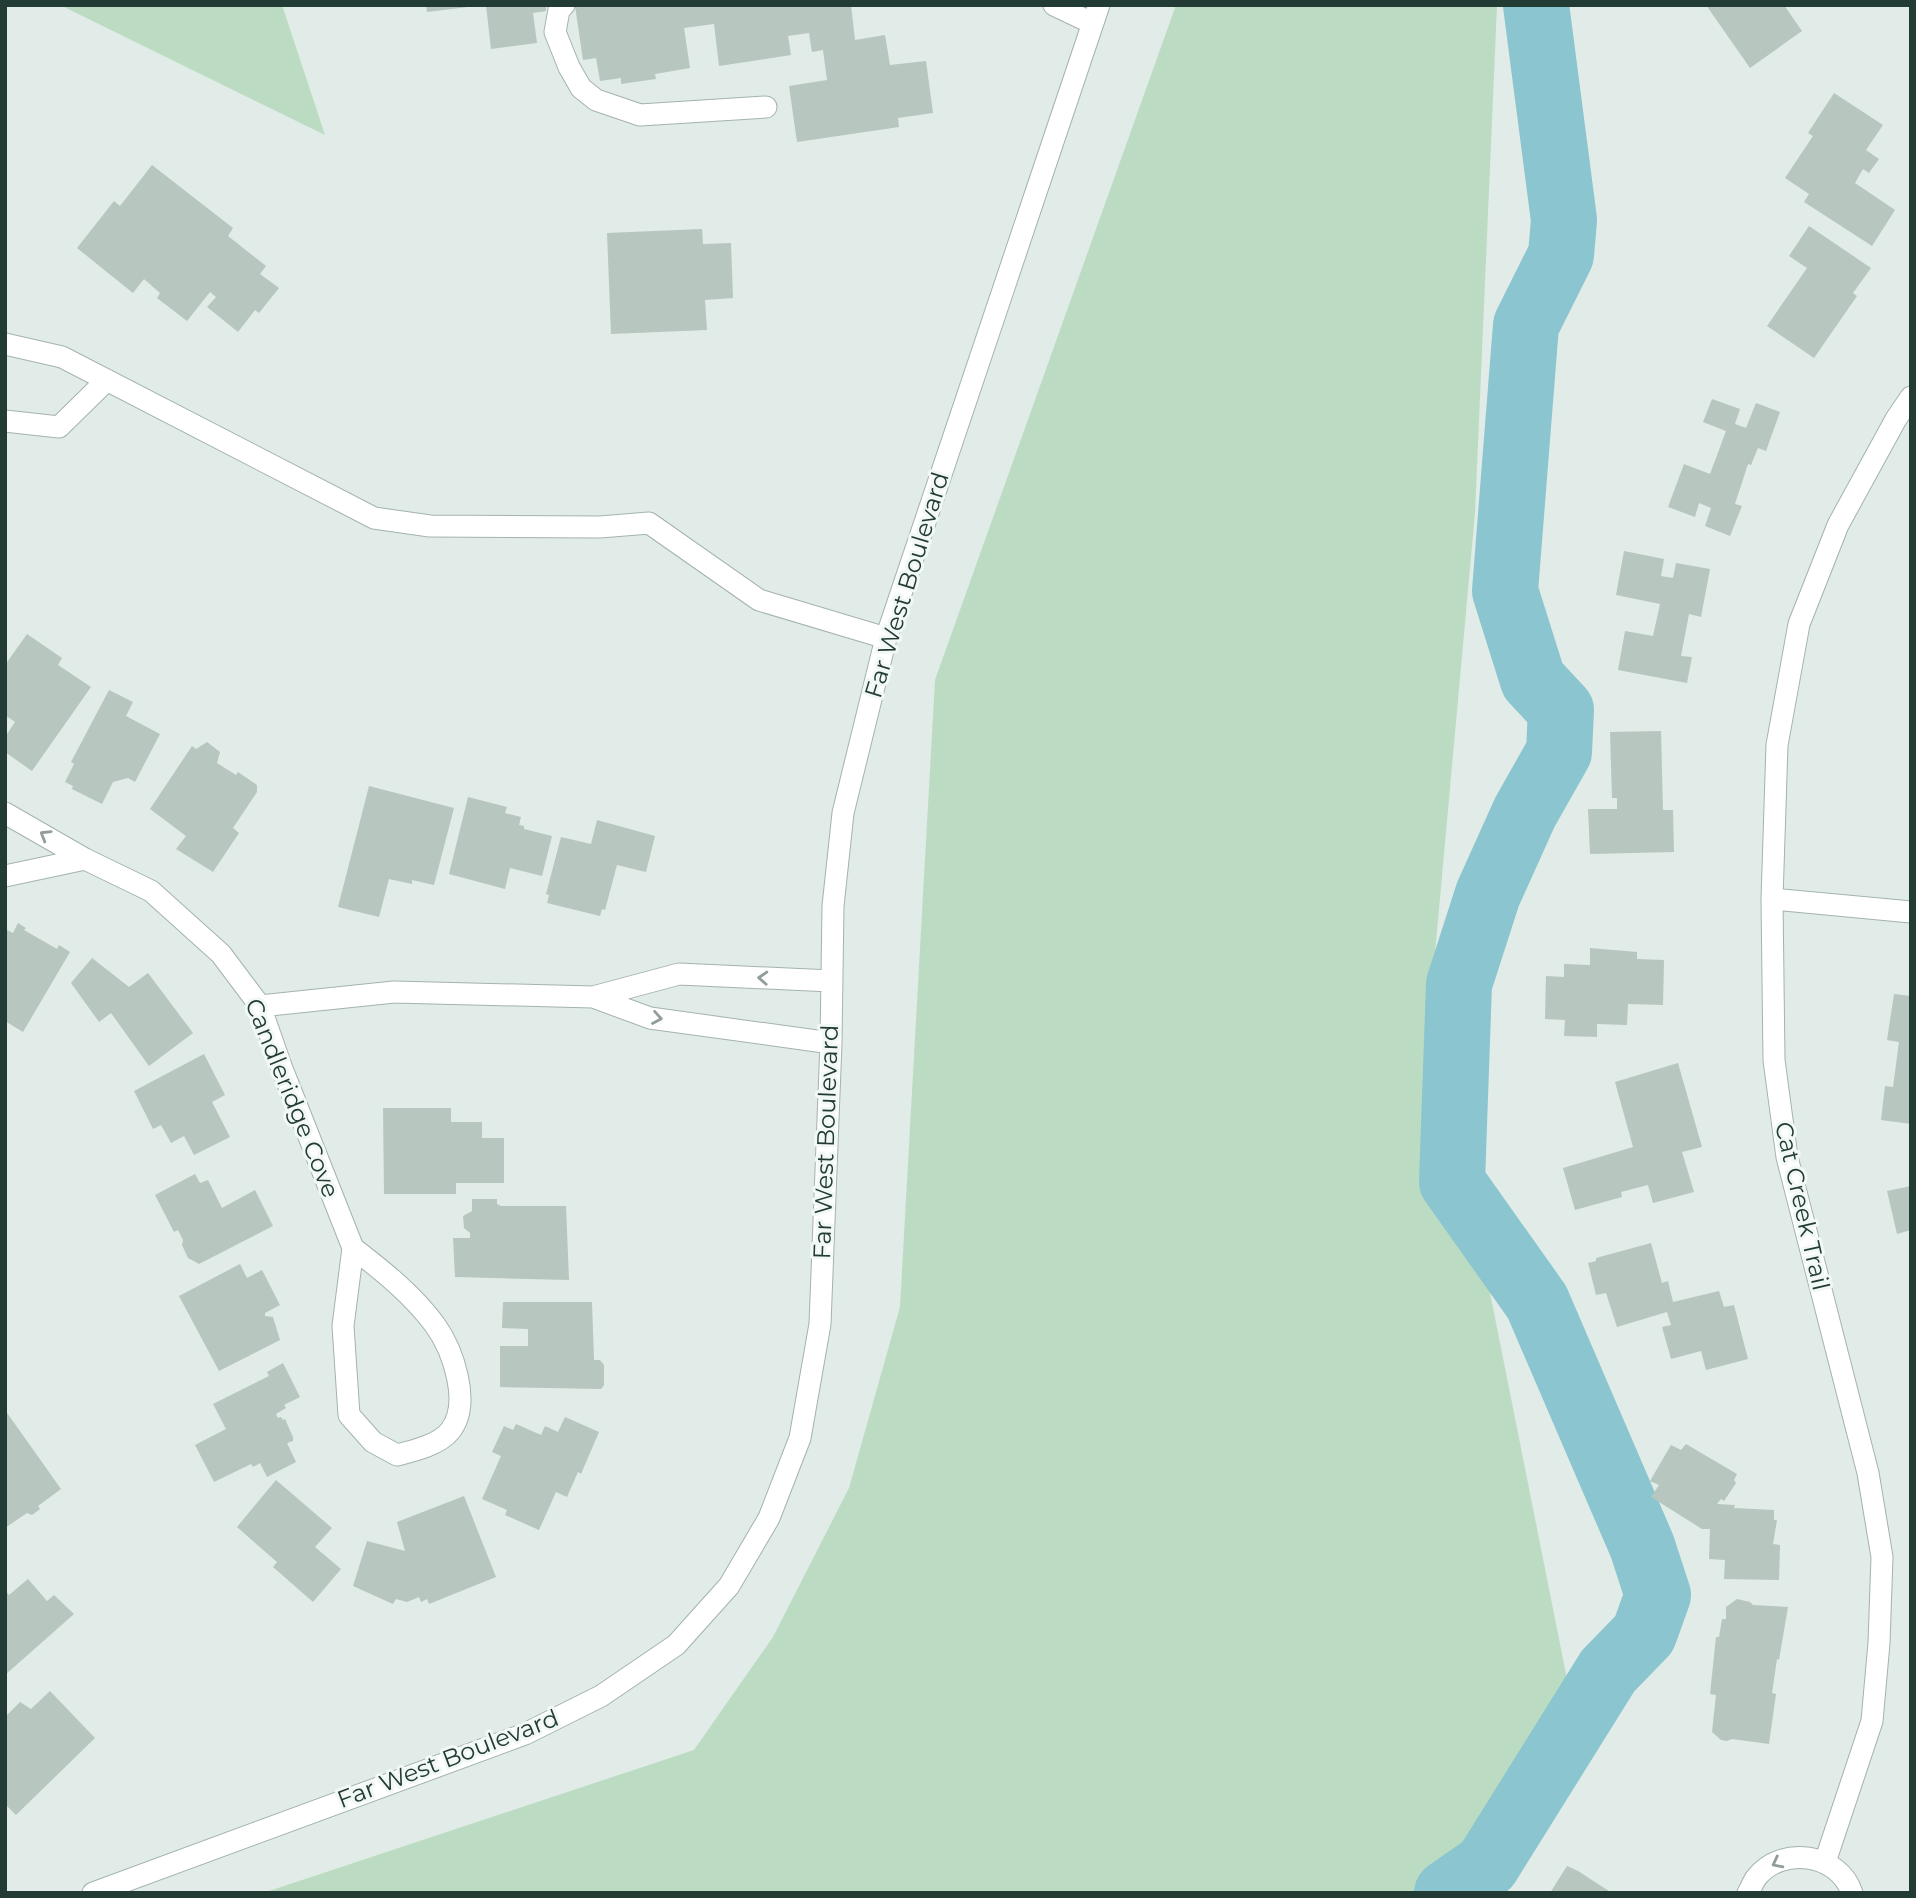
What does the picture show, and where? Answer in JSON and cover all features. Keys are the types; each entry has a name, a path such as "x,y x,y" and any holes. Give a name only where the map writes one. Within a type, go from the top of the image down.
{"street":[{"path":"564,5 559,10 555,32 581,88 596,100 640,115 766,107"},
{"path":"1054,5 1096,14"},
{"name":"Far West Boulevard","path":"93,1893 525,1734 601,1696 676,1645 729,1586 769,1518 800,1438 820,1324 831,1043 833,905 843,813 886,638 1096,14"},
{"path":"5,344 62,357 374,518 430,526 600,527 649,523 759,600 886,638"},
{"path":"5,421 59,427 107,380"},
{"name":"Cat Creek Trail","path":"1825,1862 1872,1721 1880,1643 1882,1557 1868,1473 1787,1157 1774,1060 1772,899 1777,746 1799,624 1838,525 1896,419 1911,397"},
{"name":"Candleridge Cove","path":"5,813 85,859 151,891 220,954 260,1006 353,1248 342,1326 349,1415 373,1442 397,1455 422,1449 450,1431 462,1402 455,1366 436,1326 390,1276 353,1248"},
{"path":"5,876 85,859"},
{"path":"1772,899 1911,912"},
{"path":"260,1006 394,992 593,997 679,974 831,981"},
{"path":"593,997 650,1018 831,1043"},
{"path":"1748,1893 1757,1877 1771,1865 1789,1858 1807,1857 1825,1862 1840,1873 1852,1893"}],"green space":[{"path":"60,5 282,5 325,135"},
{"path":"1176,5 1497,5 1475,513 1431,997 1575,1719 1439,1893 263,1893 694,1750 773,1637 849,1488 900,1307 935,680"}],"building":[{"path":"426,5 468,5 468,7 427,12"},
{"path":"486,5 546,5 546,11 533,13 537,43 491,49"},
{"path":"851,5 855,40 885,35 890,65 926,61 933,113 898,118 899,127 797,142 789,86 827,80 823,50 812,52 809,33 788,36 791,55 719,66 714,24 684,28 690,68 655,74 656,79 621,84 621,78 600,81 596,58 583,60 575,6"},
{"path":"1706,5 1784,5 1802,31 1750,68"},
{"path":"1834,93 1883,125 1866,150 1879,159 1869,173 1863,169 1855,183 1895,210 1872,246 1804,202 1809,194 1785,178 1813,136 1808,133"},
{"path":"152,165 233,228 228,236 266,266 260,274 279,288 259,313 255,310 238,332 207,307 216,297 210,292 187,321 157,298 160,293 144,279 133,293 77,248 114,201 120,206"},
{"path":"1809,226 1871,268 1853,293 1857,296 1814,358 1767,326 1807,268 1789,256"},
{"path":"702,229 703,244 731,243 733,298 705,300 707,330 611,334 607,233"},
{"path":"1712,399 1740,409 1735,424 1746,428 1756,403 1780,412 1766,451 1758,448 1751,465 1748,464 1735,504 1742,506 1730,536 1705,526 1711,508 1699,503 1695,517 1668,507 1684,464 1710,474 1726,431 1703,422"},
{"path":"1624,551 1664,559 1661,576 1673,578 1676,563 1710,569 1701,617 1689,614 1681,656 1692,657 1687,683 1618,670 1625,631 1653,636 1660,604 1616,595"},
{"path":"27,634 62,658 58,665 91,687 32,771 5,752 5,737 15,722 5,715 5,665"},
{"path":"109,690 133,702 126,716 160,734 135,782 128,778 113,782 102,804 72,789 73,786 65,782 74,764 71,762"},
{"path":"1661,731 1663,810 1673,810 1674,852 1590,854 1588,809 1617,809 1617,798 1612,798 1610,732"},
{"path":"207,742 220,752 217,763 236,775 238,772 257,785 257,792 233,828 239,833 213,872 176,849 186,836 150,809 192,746 196,749"},
{"path":"369,786 454,808 434,885 389,879 379,917 338,907"},
{"path":"468,797 507,807 505,813 521,817 519,825 524,826 524,829 552,836 542,876 510,868 505,889 449,874"},
{"path":"597,820 655,836 646,872 617,865 605,910 602,909 600,916 547,903 549,895 546,894 561,837 591,844"},
{"path":"18,923 26,928 24,930 57,949 59,945 70,952 23,1032 5,1021 5,929 13,933"},
{"path":"1590,948 1637,952 1637,959 1664,960 1663,1005 1628,1004 1627,1025 1597,1024 1597,1037 1564,1036 1565,1020 1545,1019 1546,976 1564,977 1564,964 1590,965"},
{"path":"92,958 129,987 148,973 193,1033 149,1066 111,1013 99,1022 71,983"},
{"path":"1894,994 1911,996 1911,1124 1881,1120 1885,1086 1893,1087 1899,1042 1887,1040"},
{"path":"204,1054 225,1095 212,1102 230,1137 194,1155 184,1136 171,1143 161,1125 153,1129 134,1091"},
{"path":"1678,1063 1702,1147 1682,1152 1694,1192 1653,1203 1648,1185 1621,1192 1622,1197 1575,1210 1563,1168 1633,1147 1615,1082"},
{"path":"383,1108 451,1108 451,1122 482,1122 482,1138 504,1138 504,1183 456,1183 456,1194 384,1194"},
{"path":"195,1174 200,1183 208,1180 222,1208 255,1190 273,1226 199,1264 188,1258 178,1230 174,1232 155,1195"},
{"path":"1911,1186 1911,1230 1897,1234 1887,1191"},
{"path":"472,1199 497,1199 497,1204 501,1206 566,1206 569,1280 455,1277 453,1238 470,1238 470,1233 464,1228 463,1216 472,1211"},
{"path":"1651,1243 1662,1283 1668,1281 1673,1302 1719,1291 1724,1307 1734,1305 1748,1359 1706,1370 1701,1351 1671,1359 1662,1327 1671,1325 1667,1312 1617,1327 1606,1293 1596,1295 1588,1263 1596,1261 1596,1258"},
{"path":"240,1264 247,1278 262,1270 280,1305 265,1313 265,1316 273,1317 280,1340 219,1371 179,1296"},
{"path":"503,1302 592,1302 594,1360 600,1360 604,1365 604,1385 601,1389 500,1387 500,1346 528,1346 528,1329 502,1328"},
{"path":"283,1363 300,1397 284,1405 286,1408 276,1414 278,1418 285,1419 293,1437 293,1441 287,1443 296,1462 267,1477 260,1463 253,1467 251,1464 214,1482 195,1445 226,1429 213,1404 269,1376 267,1372"},
{"path":"5,1410 61,1489 38,1506 40,1509 32,1515 27,1513 5,1528"},
{"path":"565,1417 599,1432 581,1474 578,1472 567,1497 556,1492 539,1530 505,1515 507,1510 482,1499 501,1456 492,1452 504,1426 513,1430 516,1424 541,1435 545,1426 558,1432"},
{"path":"1686,1444 1737,1474 1734,1480 1736,1483 1724,1501 1721,1499 1717,1504 1735,1505 1734,1508 1774,1510 1774,1520 1777,1520 1773,1544 1780,1545 1779,1580 1724,1579 1725,1560 1709,1559 1710,1529 1702,1529 1651,1497 1659,1485 1650,1481 1671,1445 1681,1450"},
{"path":"276,1480 332,1528 315,1547 341,1569 313,1602 273,1567 277,1562 237,1527"},
{"path":"464,1496 496,1577 429,1604 427,1599 421,1602 419,1597 407,1602 396,1599 393,1604 353,1586 367,1541 405,1551 397,1522"},
{"path":"28,1579 47,1601 54,1595 74,1614 5,1675 5,1590 9,1595"},
{"path":"1737,1599 1753,1605 1788,1607 1772,1693 1776,1694 1769,1744 1721,1740 1712,1732 1716,1695 1710,1694 1716,1637 1719,1637 1722,1619 1726,1619 1726,1607"},
{"path":"50,1691 95,1738 16,1815 5,1804 5,1717 20,1702 31,1709"},
{"path":"1567,1866 1578,1871 1612,1893 1550,1893"}],"waterway":[{"path":"1447,1893 1487,1865 1608,1671 1644,1634 1658,1595 1642,1546 1537,1302 1452,1182 1459,984 1488,894 1525,812 1559,752 1561,710 1533,680 1505,591 1526,325 1561,255 1564,220 1536,5"}]}
